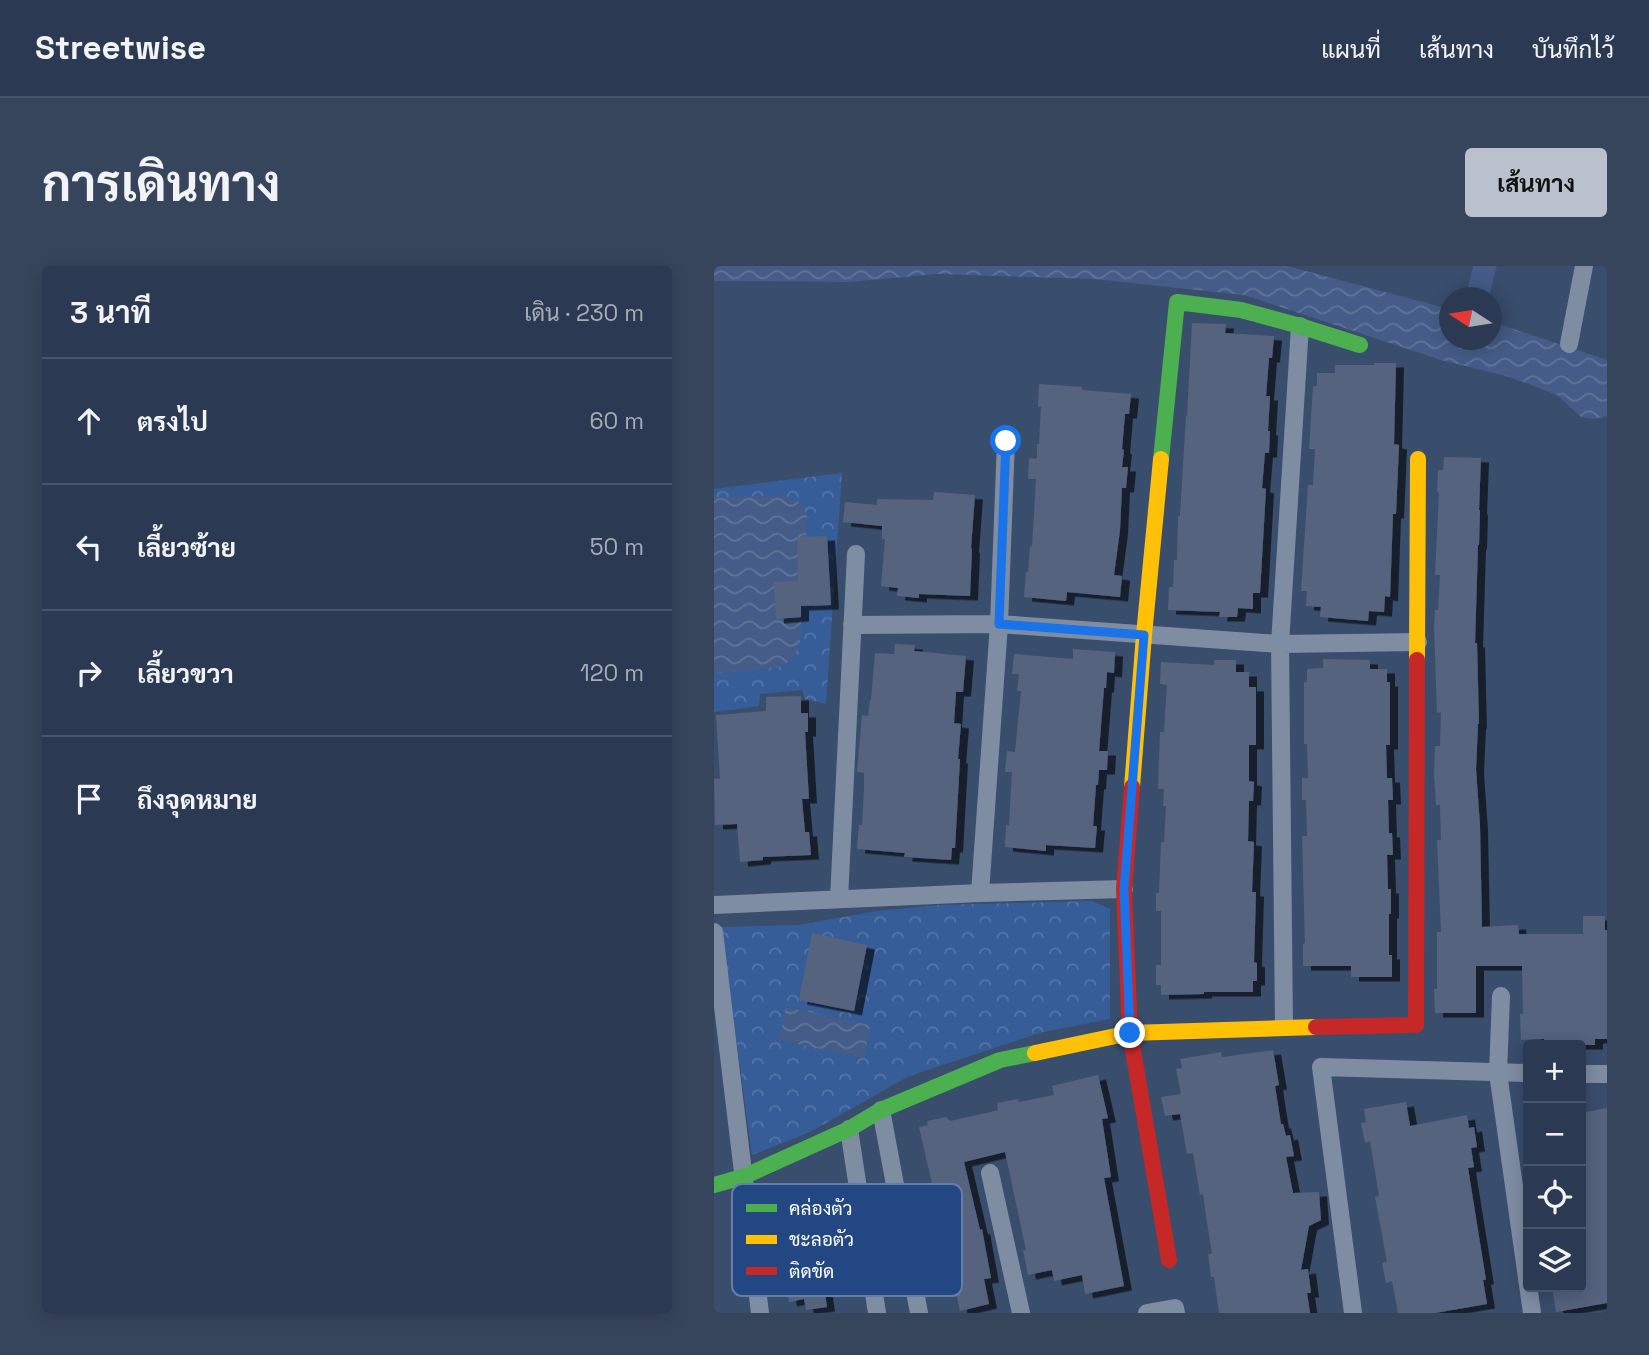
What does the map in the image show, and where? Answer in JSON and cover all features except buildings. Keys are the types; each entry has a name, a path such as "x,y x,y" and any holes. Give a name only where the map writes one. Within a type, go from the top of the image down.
{"street":[{"path":"1569,344 1584,266"},
{"path":"1169,1260 1130,1033 1124,889 1144,635 1177,302 1241,310 1360,345"},
{"path":"1284,1027 1280,645 1300,326"},
{"path":"979,893 999,624 1006,441"},
{"path":"714,1185 745,1176 849,1129 881,1110 1000,1060 1130,1033 1284,1027 1416,1026 1418,459"},
{"path":"839,899 856,554"},
{"path":"852,625 999,624 1280,645 1418,642"},
{"path":"714,905 1124,889"},
{"path":"714,932 746,1184"},
{"path":"1500,996 1498,1073 1532,1313"},
{"path":"1353,1313 1321,1067 1523,1073"},
{"path":"1586,1074 1607,1074"},
{"path":"881,1110 895,1184"},
{"path":"849,1129 857,1184"},
{"path":"990,1173 1021,1313"},
{"path":"1147,1313 1175,1308 1176,1313"}],"green space":[{"path":"842,473 826,704 805,699 802,690 760,694 759,706 714,712 714,489"},
{"path":"1092,901 1110,909 1110,1019 1043,1032 909,1076 810,1132 752,1155 721,927 799,925 877,911 939,905"}],"water":[{"path":"714,266 1287,266 1439,306 1439,350 1502,350 1502,325 1607,360 1607,416 1594,419 1581,417 1557,395 1510,377 1441,360 1244,295 1094,279 937,274 848,282 714,281"},
{"path":"784,496 796,500 807,517 800,645 791,660 779,667 714,674 714,498"},
{"path":"786,1007 870,1025 864,1058 779,1040"}],"waterway":[{"path":"1480,287 1485,266"}],"traffic: fast":[{"path":"1161,459 1177,302 1241,310 1360,345"},
{"path":"714,1185 745,1176 849,1129 881,1110 1000,1060 1035,1053"}],"traffic: slow":[{"path":"1132,787 1161,459"},
{"path":"1417,660 1418,459"},
{"path":"1035,1053 1130,1033 1316,1027"}],"traffic: jam":[{"path":"1316,1027 1416,1025 1417,660"},
{"path":"1132,787 1124,889 1130,1033 1169,1260"}],"route":[{"path":"1006,441 999,624 1144,635 1124,889 1130,1033"}]}
